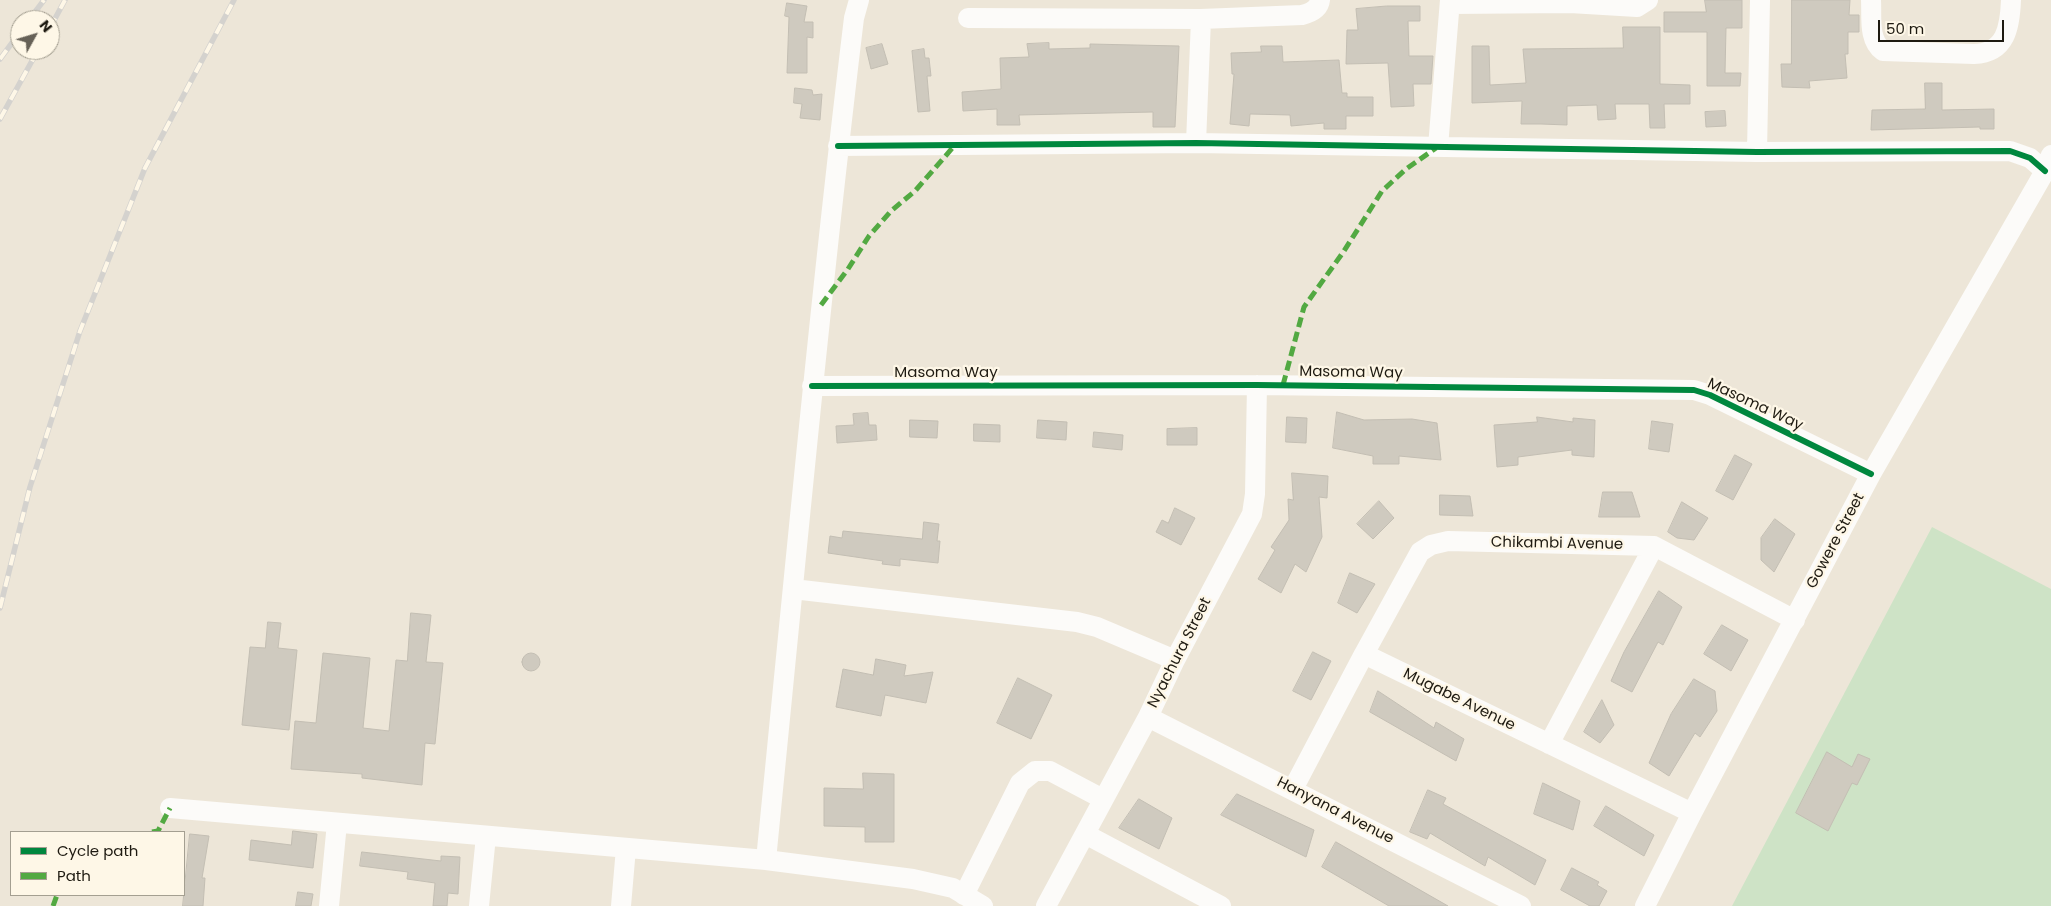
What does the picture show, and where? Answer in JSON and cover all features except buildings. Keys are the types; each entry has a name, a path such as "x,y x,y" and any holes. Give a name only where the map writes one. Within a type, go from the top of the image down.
{"street":[{"path":"766,860 812,386 838,146 854,18 859,0"},
{"path":"968,18 1071,9 1201,18 1302,15 1312,12 1320,4 1320,0"},
{"path":"1438,148 1450,2 1570,1 1637,7 1648,0"},
{"path":"1757,152 1760,0"},
{"path":"1871,0 1873,39 1876,46 1883,51 1974,54 1986,54 1998,47 2008,27 2011,0"},
{"path":"1196,143 1201,18"},
{"path":"838,146 1196,143 1757,152 2010,151 2048,163"},
{"name":"Gowere Street","path":"1645,906 1871,474 2048,163"},
{"name":"Masoma Way","path":"812,386 1257,385 1694,390 1710,395 1871,474"},
{"name":"Nyachura Street","path":"1046,906 1148,717 1175,660 1252,514 1255,494 1257,385"},
{"name":"Chikambi Avenue","path":"1364,654 1420,552 1431,545 1448,541 1654,546 1795,620"},
{"path":"1549,744 1654,546"},
{"path":"793,589 1078,622 1097,627 1175,660"},
{"path":"1294,789 1364,654"},
{"name":"Mugabe Avenue","path":"1364,654 1692,813"},
{"name":"Hanyana Avenue","path":"1148,717 1294,789 1521,906"},
{"path":"964,895 1020,783 1035,771 1050,771 1104,799"},
{"path":"170,808 766,860 913,878 953,888 983,906"},
{"path":"329,906 337,823"},
{"path":"1085,834 1218,905"},
{"path":"479,906 486,836"},
{"path":"620,906 626,848"}],"green space":[{"path":"1932,527 2051,589 2051,906 1732,906"}],"railway":[{"path":"36,10 44,0"},
{"path":"60,10 65,0"},
{"path":"0,608 30,487 80,331 145,168 234,0"},
{"path":"0,59 10,46"},
{"path":"0,119 32,60"}],"marked path":[{"path":"821,305 848,269 869,236 891,211 915,191 955,145"},
{"path":"1283,385 1304,307 1344,251 1382,191 1406,169 1436,148"},
{"path":"158,831 170,808"},
{"path":"53,906 57,896"}],"cycle path":[{"path":"838,146 1196,143 1757,152 2010,151 2030,158 2045,171"},
{"path":"812,386 1257,385 1694,390 1710,395 1871,474"}]}
